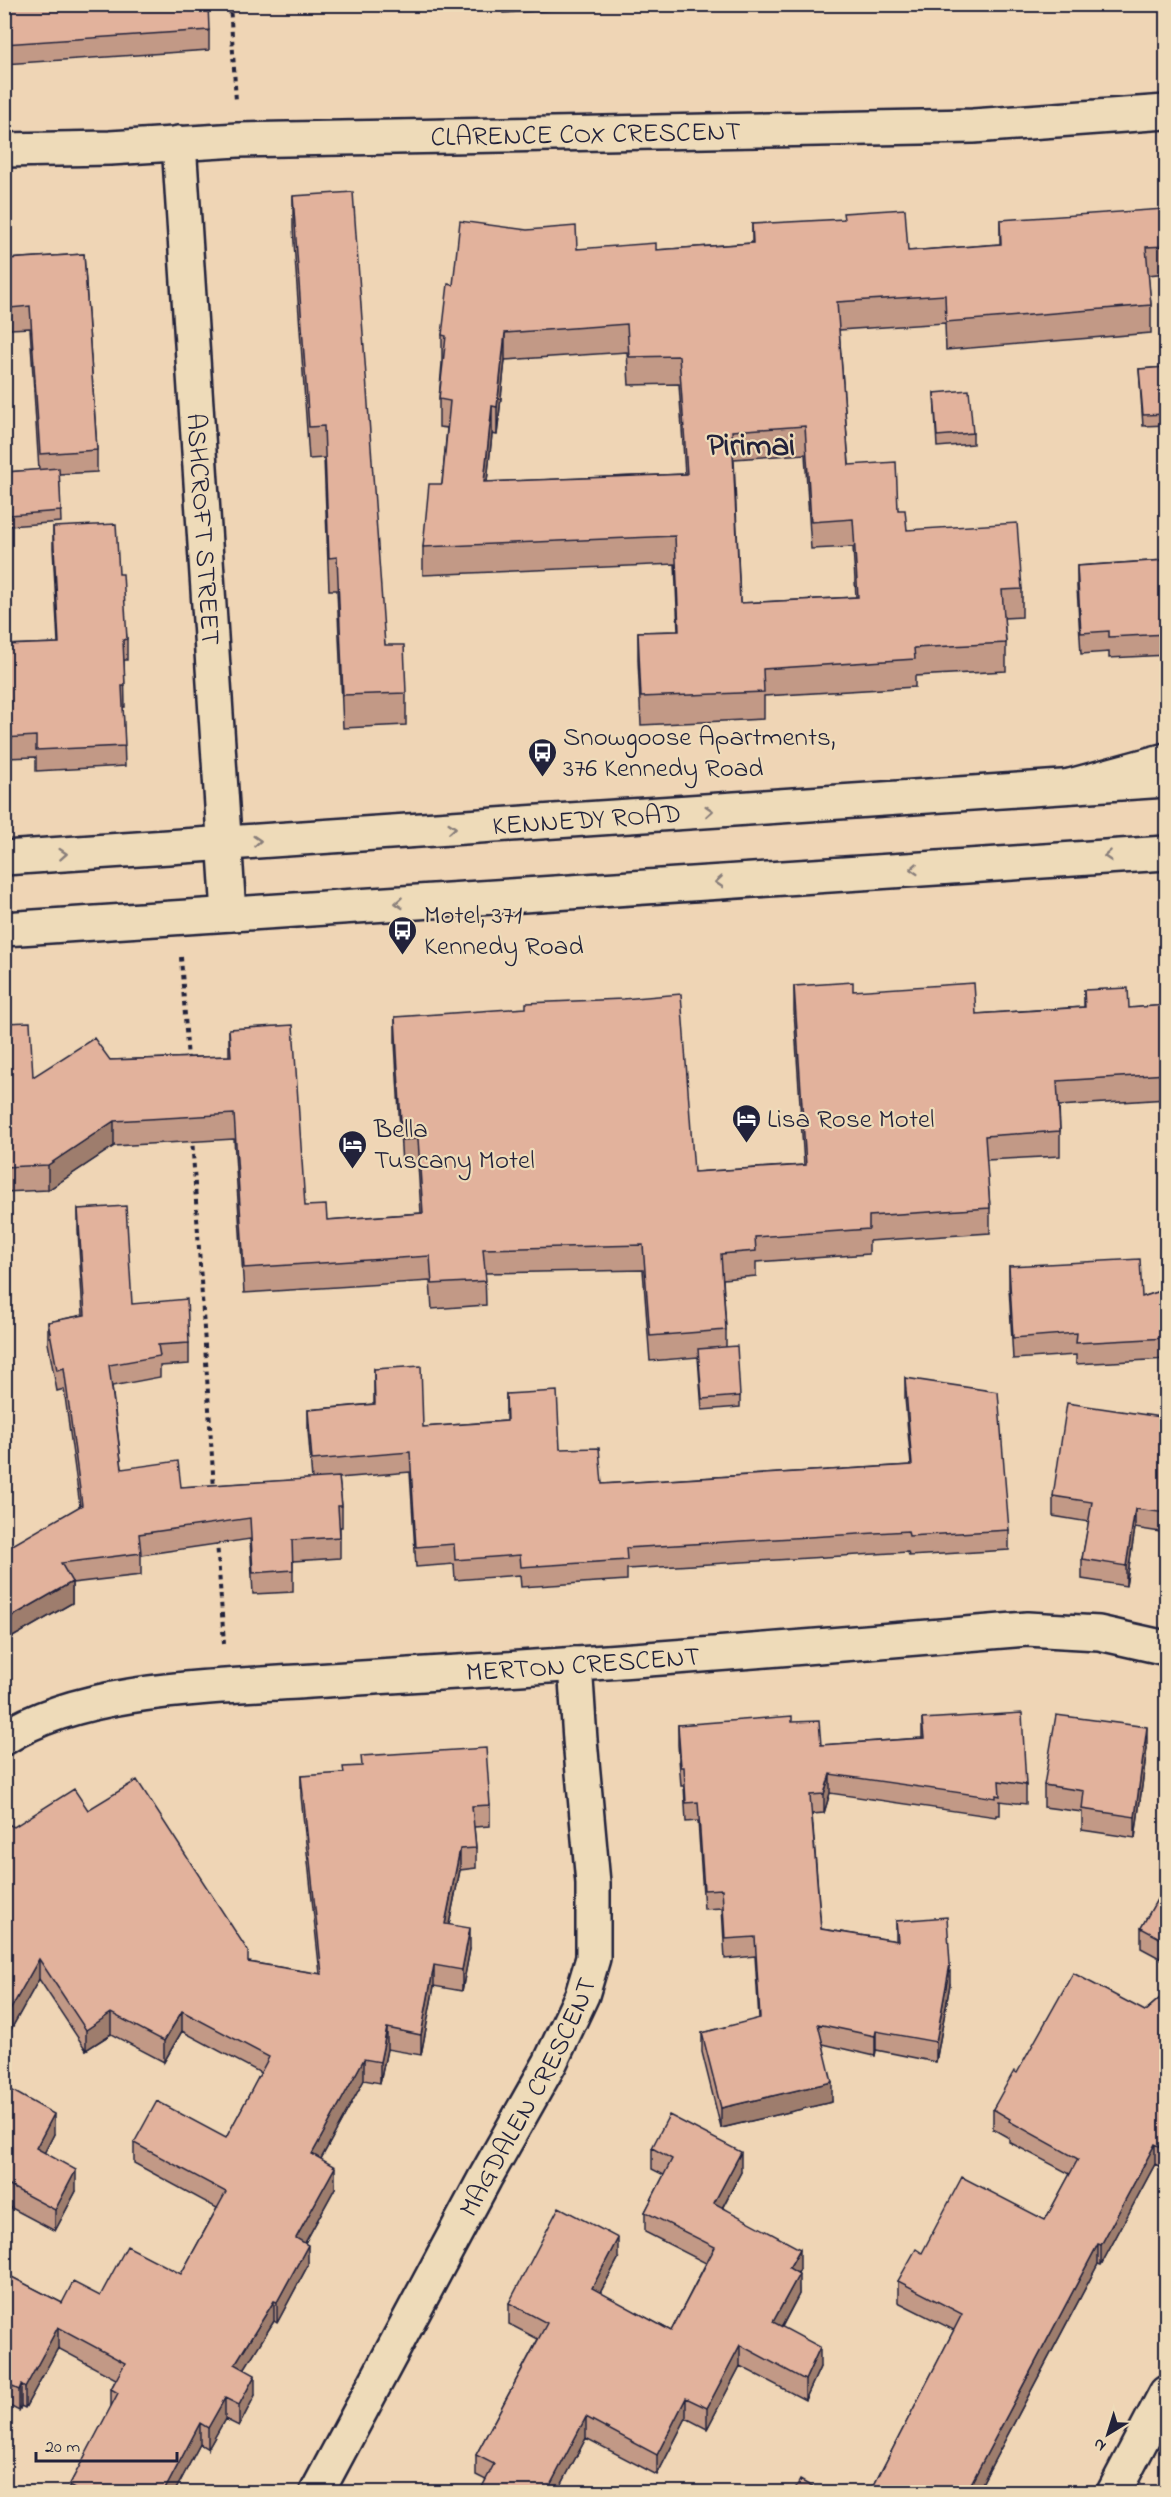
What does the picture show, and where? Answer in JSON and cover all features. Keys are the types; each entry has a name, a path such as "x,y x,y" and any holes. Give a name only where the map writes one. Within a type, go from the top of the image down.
{"main road":[{"name":"CLARENCE COX CRESCENT","path":"4,150 110,148 238,140 974,126 1167,112"},
{"name":"ASHCROFT STREET","path":"179,143 229,914"},
{"path":"1070,786 1167,760"},
{"name":"KENNEDY ROAD","path":"4,858 1167,780"},
{"path":"4,929 1167,853"},
{"name":"MERTON CRESCENT","path":"4,1738 14,1731 77,1706 145,1694 235,1685 575,1664 1027,1629 1099,1633 1167,1648"},
{"name":"MAGDALEN CRESCENT","path":"317,2493 485,2178 550,2063 582,1995 593,1958 593,1883 575,1664"},
{"path":"1114,2493 1167,2393"}],"path":[{"path":"230,4 238,140"},
{"path":"177,917 188,1061"},
{"path":"192,1132 214,1500"},
{"path":"217,1536 223,1642 235,1685"}],"building":[{"path":"4,4 208,4 209,30 4,44"},
{"path":"353,192 385,645 404,645 406,693 343,695 337,557 329,558 324,426 309,427 293,196"},
{"path":"905,209 908,251 1001,244 1000,220 1164,209 1167,246 1146,247 1151,305 946,322 945,295 837,302 849,465 896,462 898,510 905,510 907,530 1017,523 1022,589 1002,590 1006,643 914,648 915,659 763,669 764,692 641,697 638,632 679,631 675,536 423,547 429,484 442,484 450,401 439,399 446,336 442,335 448,284 453,285 460,221 527,230 576,226 577,249 656,243 656,250 753,243 752,224 844,219 843,213","holes":["627,324 629,357 679,356 687,474 484,482 492,406 497,407 505,333","805,426 811,522 853,519 858,597 740,603 732,431"]},
{"path":"84,254 97,450 40,454 30,306 10,308 7,259"},
{"path":"1167,367 1167,414 1143,415 1139,369"},
{"path":"969,390 973,433 937,436 934,393"},
{"path":"59,468 61,511 9,515 6,472"},
{"path":"1164,520 1167,520 1167,634 1109,637 1109,631 1081,633 1077,566 1166,560"},
{"path":"116,524 119,574 123,574 127,639 123,640 125,686 122,686 125,746 36,750 36,736 4,738 4,645 59,643 53,527"},
{"path":"853,982 853,991 974,983 976,1014 1085,1007 1084,990 1128,988 1129,1008 1167,1005 1167,1074 1057,1081 1060,1131 985,1136 990,1208 869,1216 869,1229 755,1237 756,1251 721,1254 726,1330 650,1336 643,1245 483,1249 486,1281 432,1284 430,1256 244,1268 234,1114 114,1121 48,1165 4,1167 4,1023 30,1022 33,1077 94,1038 110,1060 231,1056 229,1029 293,1025 305,1206 326,1205 327,1220 423,1213 418,1139 402,1140 395,1017 526,1008 526,1003 681,994 694,1172 806,1165 794,986"},
{"path":"126,1206 132,1304 187,1299 189,1343 158,1345 160,1356 109,1365 122,1469 178,1461 181,1487 339,1477 342,1506 338,1506 340,1537 292,1540 293,1570 253,1573 250,1518 139,1534 141,1553 61,1563 72,1582 4,1621 4,1550 82,1505 64,1368 57,1370 48,1322 85,1315 78,1209"},
{"path":"1140,1259 1142,1297 1167,1289 1167,1338 1076,1343 1077,1333 1013,1338 1009,1266"},
{"path":"737,1346 740,1396 702,1399 698,1349"},
{"path":"421,1366 423,1427 507,1421 506,1394 557,1391 560,1449 599,1448 602,1484 912,1465 905,1378 998,1392 1009,1530 909,1536 908,1531 626,1548 627,1560 521,1567 520,1555 455,1560 454,1544 416,1547 410,1452 312,1460 308,1410 375,1404 374,1369"},
{"path":"1067,1403 1167,1418 1167,1513 1135,1509 1126,1566 1082,1559 1092,1502 1053,1496"},
{"path":"1022,1713 1026,1785 999,1781 1000,1796 996,1795 996,1798 830,1774 824,1794 810,1795 821,1929 898,1941 896,1921 947,1917 950,1964 936,2042 876,2031 875,2036 818,2024 832,2082 721,2108 702,2033 760,2018 755,1937 725,1939 722,1889 704,1890 698,1802 686,1803 678,1725 792,1716 792,1722 819,1721 821,1745 924,1738 922,1719"},
{"path":"1056,1715 1147,1727 1135,1817 1082,1809 1084,1791 1044,1785"},
{"path":"486,1748 490,1805 472,1806 476,1848 460,1849 445,1924 470,1928 462,1970 434,1965 421,2035 387,2028 380,2062 364,2059 312,2154 335,2167 296,2238 308,2245 277,2302 274,2301 235,2364 255,2375 239,2405 225,2398 208,2428 200,2423 163,2493 78,2493 69,2486 118,2393 111,2389 125,2363 58,2327 25,2388 21,2385 19,2390 4,2383 4,2273 62,2303 73,2282 100,2296 127,2246 181,2274 226,2192 134,2143 157,2101 226,2138 269,2057 182,2011 164,2041 111,2013 86,2030 39,1959 4,2021 4,1826 6,1823 14,1827 74,1789 88,1810 137,1780 248,1951 248,1962 322,1974 301,1776 344,1773 343,1767 362,1766 361,1756"},
{"path":"1167,1882 1167,1942 1141,1928"},
{"path":"1073,1973 1145,2011 1167,1992 1167,2150 1155,2144 1101,2245 1098,2244 966,2493 870,2493 962,2314 898,2281 916,2249 922,2253 962,2177 1045,2220 1078,2159 1009,2121 1010,2119 993,2109 1014,2071 1017,2073"},
{"path":"4,2086 54,2114 36,2148 76,2170 55,2210 4,2183"},
{"path":"669,2115 741,2152 714,2203 800,2249 789,2268 799,2274 773,2322 820,2347 805,2380 740,2345 707,2408 686,2398 657,2455 586,2417 546,2493 479,2493 494,2464 476,2455 547,2323 509,2303 559,2207 618,2238 592,2288 671,2331 715,2247 645,2212 672,2159 652,2148"},
{"path":"800,2480 823,2493 793,2493"}],"place":[{"name":"Snowgoose Apartments, 376 Kennedy Road","path":"542,778"},
{"name":"Motel, 371 Kennedy Road","path":"403,956"},
{"name":"Lisa Rose Motel","path":"746,1144"},
{"name":"Bella Tuscany Motel","path":"353,1170"}],"district":[{"name":"Pirimai","path":"751,443"}]}
